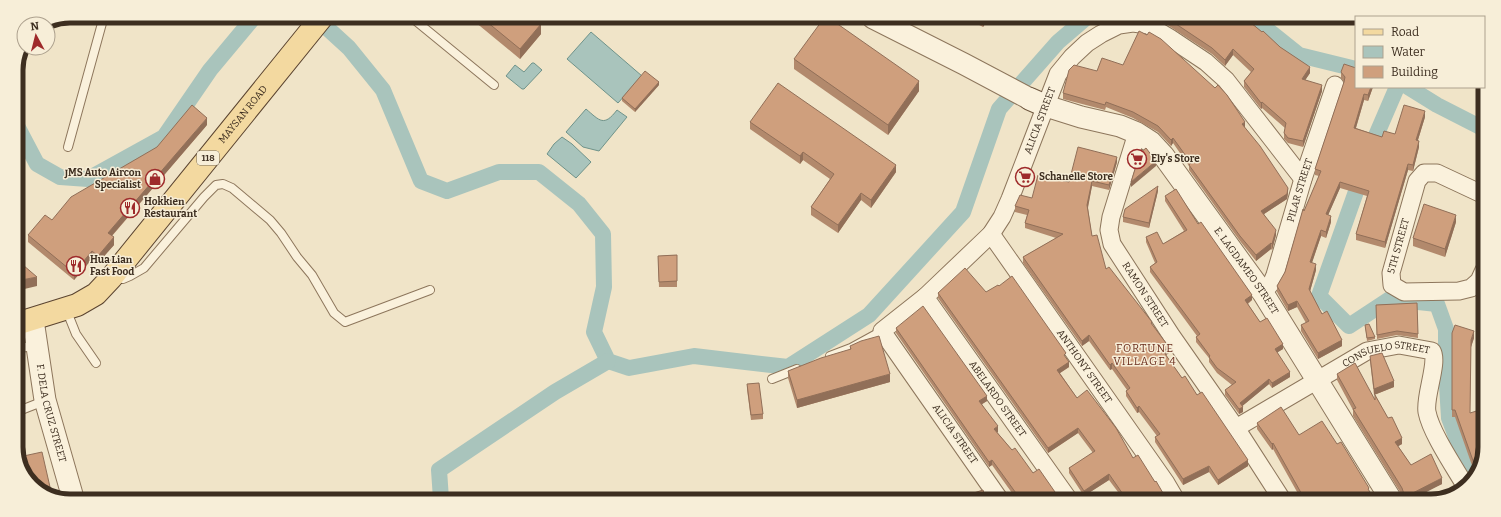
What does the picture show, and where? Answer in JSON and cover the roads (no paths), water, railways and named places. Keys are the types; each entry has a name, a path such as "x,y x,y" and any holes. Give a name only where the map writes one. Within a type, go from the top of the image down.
{"main road":[{"name":"MAYSAN ROAD","path":"27,333 66,308 77,305 96,294 111,278 317,23"}],"street":[{"name":"E. LAGDAMEO STREET","path":"883,23 998,83 1038,102 1081,117 1120,126 1137,133 1151,142 1163,155 1263,294 1388,494"},
{"name":"ALICIA STREET","path":"996,494 882,331 925,297 991,234 1002,217 1010,198 1038,102 1072,57 1086,43 1119,25 1133,23 1148,25 1206,62 1226,80 1303,179"},
{"name":"PILAR STREET","path":"1263,294 1272,282 1275,275 1303,179 1335,85"},
{"name":"RAMON STREET","path":"1137,133 1111,217 1109,230 1112,244 1171,334 1236,428 1278,494"},
{"name":"5TH STREET","path":"1478,192 1437,173 1424,173 1417,181 1391,273 1392,285 1404,292 1459,291 1471,288 1478,282"},
{"name":"ANTHONY STREET","path":"991,234 1172,494"},
{"name":"ABELARDO STREET","path":"925,297 1065,494"},
{"name":"F. DELA CRUZ STREET","path":"27,333 72,494"},
{"name":"CONSUELO STREET","path":"1236,428 1367,351 1399,345 1432,351 1434,354 1434,360 1429,384 1427,411 1436,434 1463,481"}],"lane":[{"path":"68,146 102,23"},
{"path":"418,23 494,85"},
{"path":"111,278 123,278 144,268 204,197 216,186 223,184 232,188 270,220 312,275 334,313 345,322 430,290"},
{"path":"66,308 76,334 96,363"},
{"path":"822,359 851,348 882,331"},
{"path":"772,379 808,365"},
{"path":"23,409 45,400"}],"water":[{"path":"591,32 642,76 618,103 567,59"},
{"path":"532,63 542,70 524,89 506,76 515,65 524,72"},
{"path":"586,109 595,117 602,120 609,119 617,110 627,117 599,151 583,147 566,132"},
{"path":"562,137 572,144 591,162 576,178 547,154 554,144"}],"waterway":[{"path":"23,137 37,164 60,177 88,179 164,137 210,70 249,23"},
{"path":"322,23 349,48 383,90 421,181 447,191 499,172 539,172 579,204 603,234 604,287 594,332 608,361 629,368 694,356 788,367 869,315 963,212 999,109 1058,42 1080,23"},
{"path":"1259,23 1299,55 1355,69"},
{"path":"1397,88 1375,138 1319,296 1349,326 1390,299 1437,304 1446,329 1446,369 1449,418 1470,473"},
{"path":"1410,88 1437,105 1478,126"},
{"path":"441,494 439,470 555,392 608,361"}],"place":[{"name":"Ely's Store","path":"1137,159"},
{"name":"Schanelle Store","path":"1025,177"},
{"name":"JMS Auto Aircon Specialist","path":"155,179"},
{"name":"Hokkien Restaurant","path":"130,208"},
{"name":"Hua Lian Fast Food","path":"76,266"}],"district":[{"name":"FORTUNE VILLAGE 4","path":"1145,354"}]}
